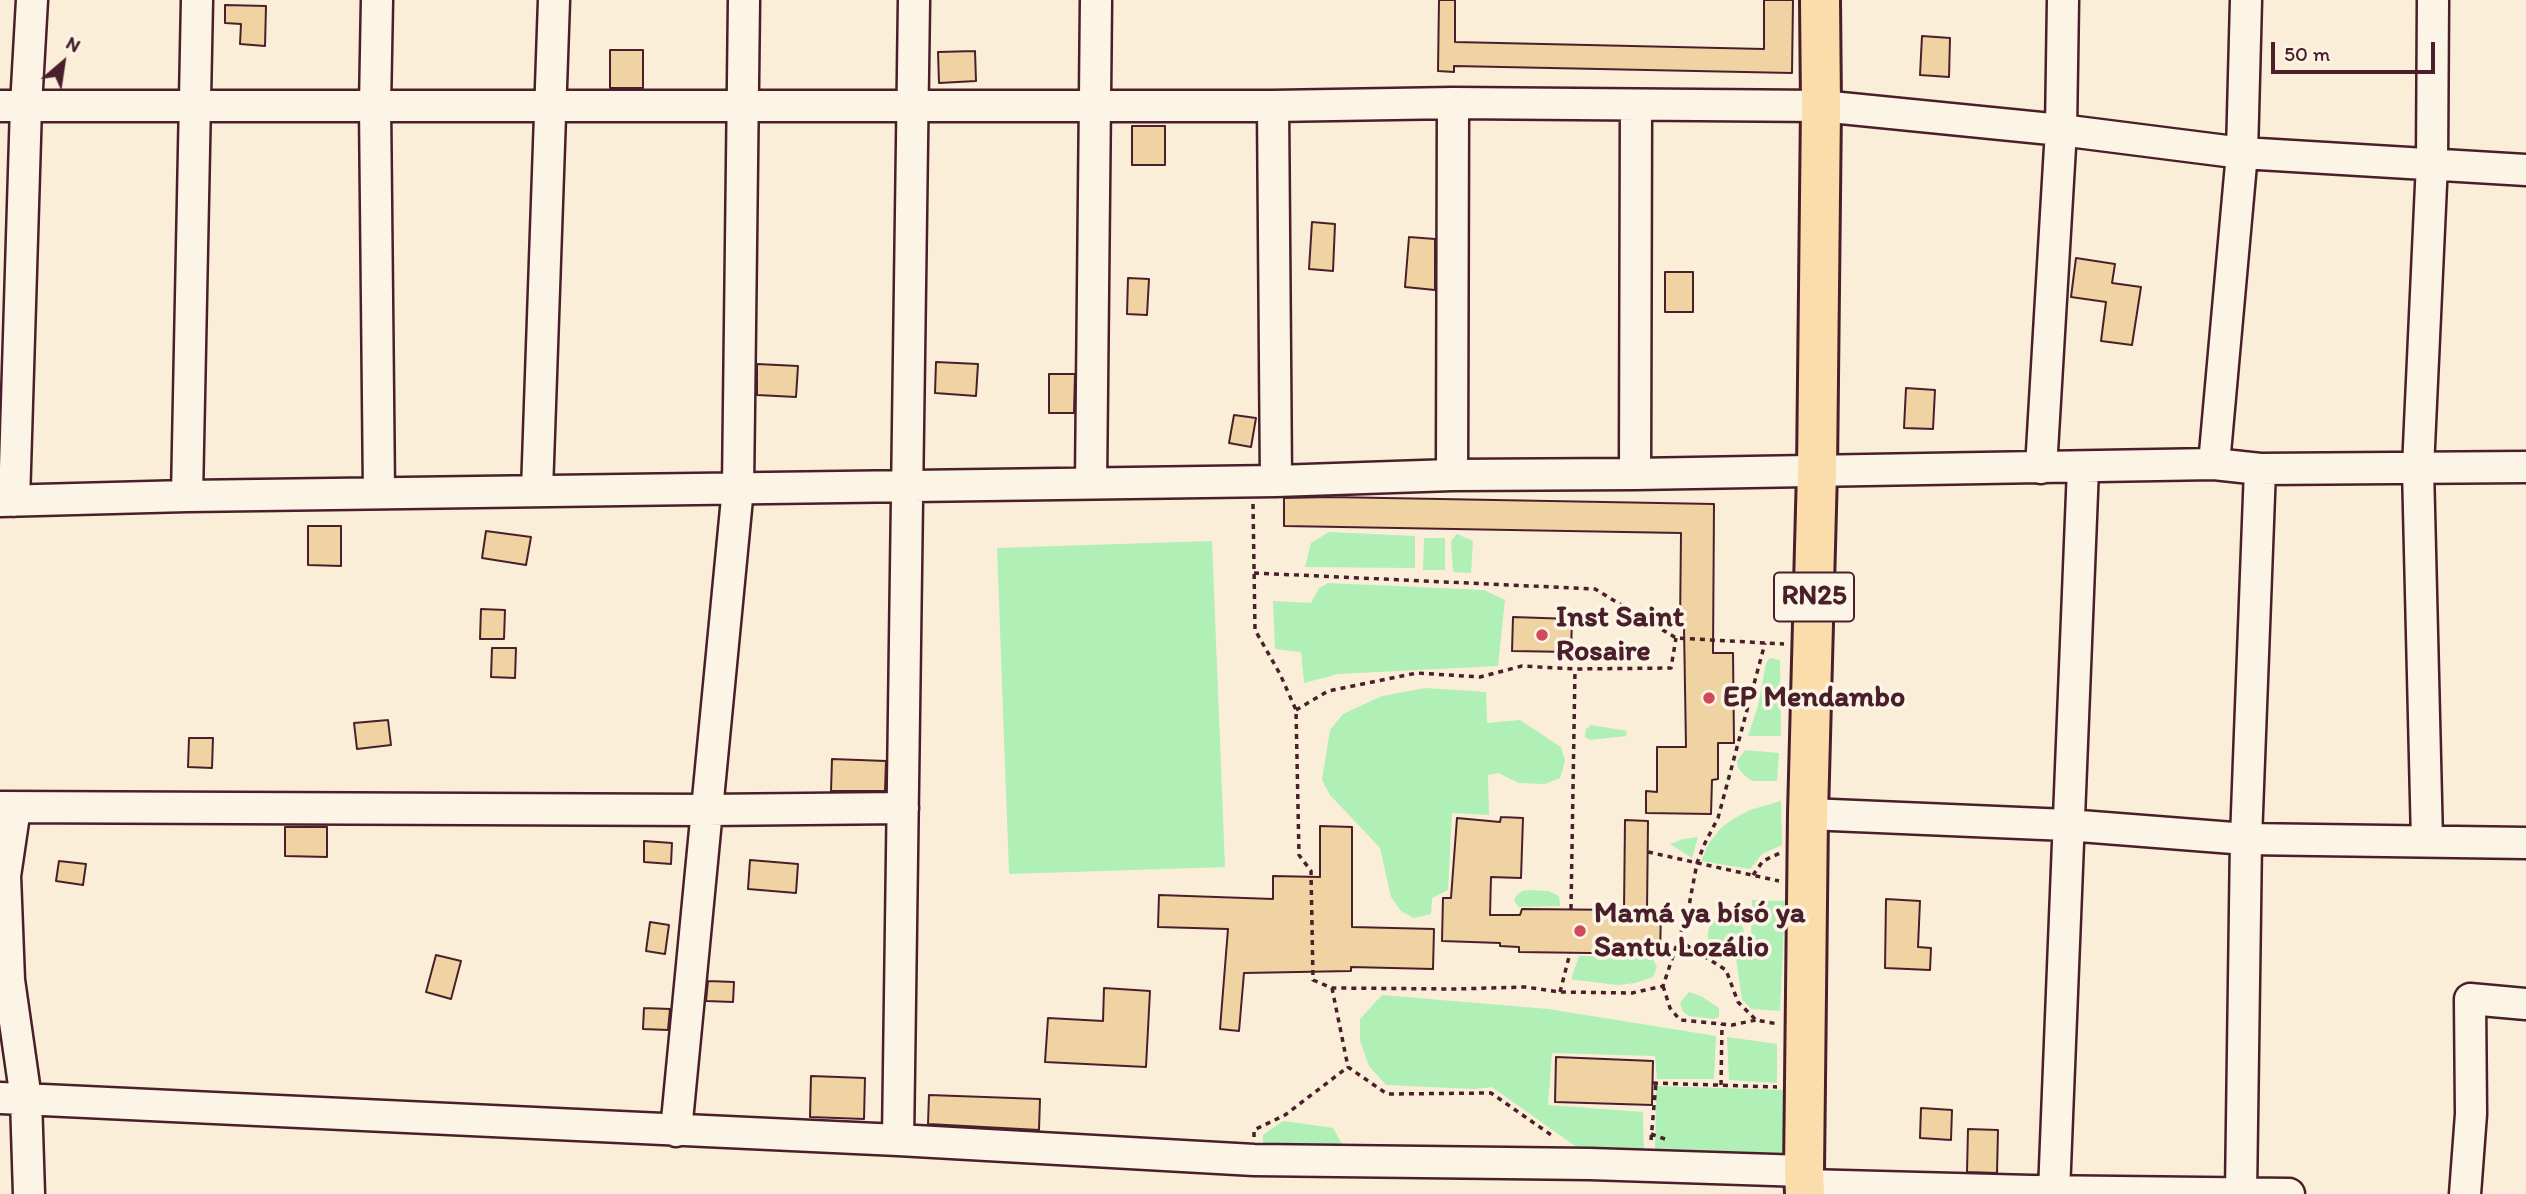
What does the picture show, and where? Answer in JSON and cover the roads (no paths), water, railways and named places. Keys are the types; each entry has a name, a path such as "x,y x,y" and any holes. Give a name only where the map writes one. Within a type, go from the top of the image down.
{"main road":[{"name":"RN25","path":"1805,1183 1808,814 1817,471 1820,0"}],"street":[{"path":"32,0 13,106 7,501 2214,464 2260,469 2526,467"},
{"path":"187,496 197,0"},
{"path":"377,0 375,106 379,493"},
{"path":"537,491 554,0"},
{"path":"676,1131 738,488 744,0"},
{"path":"898,1140 914,0"},
{"path":"1091,484 1096,0"},
{"path":"2041,468 2061,130 2063,0"},
{"path":"2214,464 2242,153 2246,0"},
{"path":"2427,841 2418,468 2432,163 2433,0"},
{"path":"13,106 1273,106 1453,103 1821,106 2061,130 2242,153 2526,170"},
{"path":"1452,475 1453,103"},
{"path":"1264,481 1273,106"},
{"path":"1635,474 1636,106"},
{"path":"2054,1192 2083,468"},
{"path":"2241,1193 2246,839 2260,469"},
{"path":"29,1194 13,1099 5,876 7,807 707,810 903,808"},
{"path":"1808,814 2067,825 2246,839 2526,843"},
{"path":"2465,1194 2471,1114 2470,999 2526,1004"},
{"path":"13,1099 898,1140 1254,1160 1649,1166 1805,1183 2054,1192 2289,1194"}],"place":[{"name":"Inst Saint Rosaire","path":"1542,635"},
{"name":"EP Mendambo","path":"1709,698"},
{"name":"Mamá ya bísó ya Santu Lozálio","path":"1580,931"}]}
